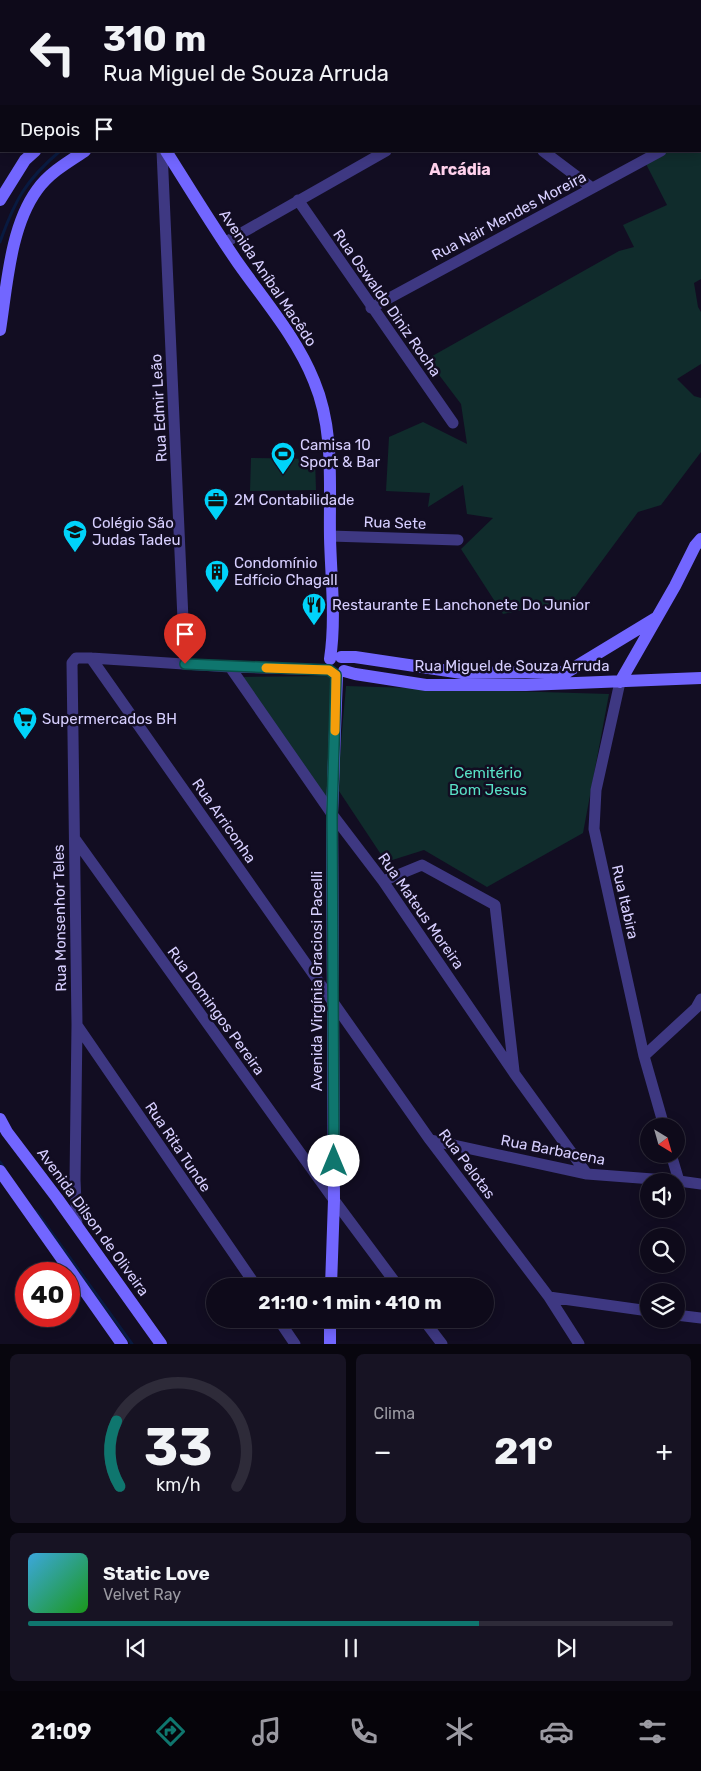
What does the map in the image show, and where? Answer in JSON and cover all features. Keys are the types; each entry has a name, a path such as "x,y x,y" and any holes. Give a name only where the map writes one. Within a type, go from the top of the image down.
{"street":[{"path":"0,200 25,160 34,152"},
{"path":"0,330 12,254 27,206 38,188 60,167 83,152"},
{"name":"Rua Edmir Leão","path":"162,152 185,664"},
{"name":"Avenida Aníbal Macêdo","path":"167,152 224,243 297,347 314,380 322,406 331,461 330,536 333,640 337,665"},
{"path":"224,243 384,152"},
{"path":"544,152 592,188"},
{"name":"Rua Nair Mendes Moreira","path":"371,308 659,152"},
{"name":"Rua Oswaldo Diniz Rocha","path":"298,200 371,308 453,423"},
{"name":"Rua Sete","path":"330,536 458,540"},
{"path":"620,682 695,546 701,539"},
{"name":"Rua Miguel de Souza Arruda","path":"76,658 230,667 337,665 355,657 462,673 567,672 656,618"},
{"name":"Rua Monsenhor Teles","path":"76,658 72,663 77,1025 75,1180 77,1226"},
{"name":"Rua Arriconha","path":"91,658 333,1001"},
{"name":"Rua Miguel de Souza Arruda","path":"337,665 355,674 426,685 526,685 701,678"},
{"name":"Avenida Virgínia Graciosi Pacelli","path":"331,1278 334,1200 332,814 337,665"},
{"name":"Rua Mateus Moreira","path":"230,667 332,814 383,881 514,1073 587,1174"},
{"name":"Rua Itabira","path":"620,682 596,790 594,829 644,1056 662,1118"},
{"name":"Rua Domingos Pereira","path":"74,840 392,1278"},
{"path":"383,881 422,865 495,905 514,1073"},
{"path":"644,1056 696,1008 701,999"},
{"name":"Rua Pelotas","path":"333,1001 430,1140 549,1297 579,1344"},
{"name":"Rua Rita Tunde","path":"77,1025 251,1278"},
{"name":"Avenida Dilson de Oliveira","path":"0,1119 7,1132 57,1198 161,1344"},
{"name":"Rua Barbacena","path":"430,1140 587,1174 640,1178"},
{"path":"0,1171 122,1344"},
{"path":"57,1198 67,1191 75,1180"},
{"name":"Rua Barbacena","path":"685,1182 701,1184"},
{"path":"549,1297 640,1310"},
{"path":"685,1316 701,1318"},
{"path":"284,1328 295,1344"},
{"path":"330,1328 330,1344"},
{"path":"430,1328 442,1344"}],"green space":[{"path":"667,152 701,152 701,279 694,283 698,307 701,312 701,364 677,379 694,396 701,398 701,452 661,505 638,512 573,600 503,614 461,549 493,518 467,514 463,485 428,507 430,493 386,491 389,437 423,422 467,444 461,404 427,359 619,251 634,247 623,225 667,205 646,164"},
{"name":"Camisa 10 Sport & Bar","path":"251,458 315,459 316,490 250,491"},
{"path":"331,676 329,803 241,677"},
{"name":"Cemitério Bom Jesus","path":"346,686 609,694 583,833 487,887 424,850 386,862 337,788"}],"waterway":[{"path":"0,242 22,192 38,172 59,152"},
{"path":"0,1162 5,1169"},
{"path":"36,1211 132,1344"}],"slow traffic":[{"path":"266,668 329,670 332,674 336,675 335,731"}],"place":[{"name":"Camisa 10 Sport & Bar","path":"283,475"},
{"name":"2M Contabilidade","path":"216,521"},
{"name":"Colégio São Judas Tadeu","path":"75,553"},
{"name":"Condomínio Edfício Chagall","path":"217,593"},
{"name":"Restaurante E Lanchonete Do Junior","path":"314,626"},
{"name":"Supermercados BH","path":"25,740"}],"district":[{"name":"Arcádia","path":"460,169"}],"route":[{"path":"185,664 329,670 332,674 336,675 332,814 334,1161"}]}
